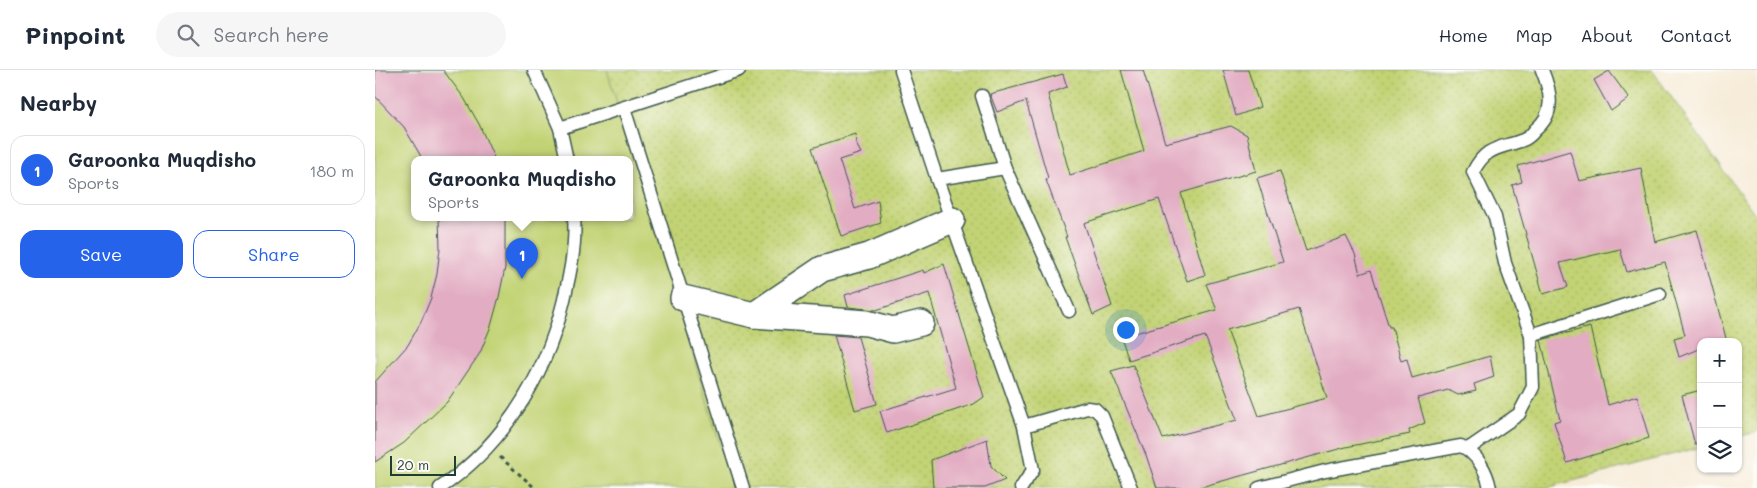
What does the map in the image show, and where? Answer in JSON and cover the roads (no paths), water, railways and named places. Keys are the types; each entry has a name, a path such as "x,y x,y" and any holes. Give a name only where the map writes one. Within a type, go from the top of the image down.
{"street":[{"path":"754,316 822,270 869,256 952,220"},
{"path":"683,298 754,316 859,322 893,330 921,323"}],"lane":[{"path":"534,70 561,128 566,156"},
{"path":"561,128 739,70"},
{"path":"901,70 937,179 1024,426 1033,470 1021,488"},
{"path":"1468,449 1519,414 1533,387 1531,335 1505,263 1495,216 1473,172 1479,159 1497,146 1525,139 1542,125 1551,106 1549,88 1542,70"},
{"path":"982,96 1005,168 1069,311"},
{"path":"624,108 743,488"},
{"path":"937,179 1005,168"},
{"path":"440,488 489,446 519,408 546,359 561,319 573,260 574,221"},
{"path":"1531,335 1660,294"},
{"path":"1024,426 1087,408 1095,409 1102,416 1131,488"},
{"path":"1259,488 1325,470 1461,446 1468,449 1487,474 1490,488"}],"place":[{"name":"Garoonka Muqdisho","path":"522,279"}]}
